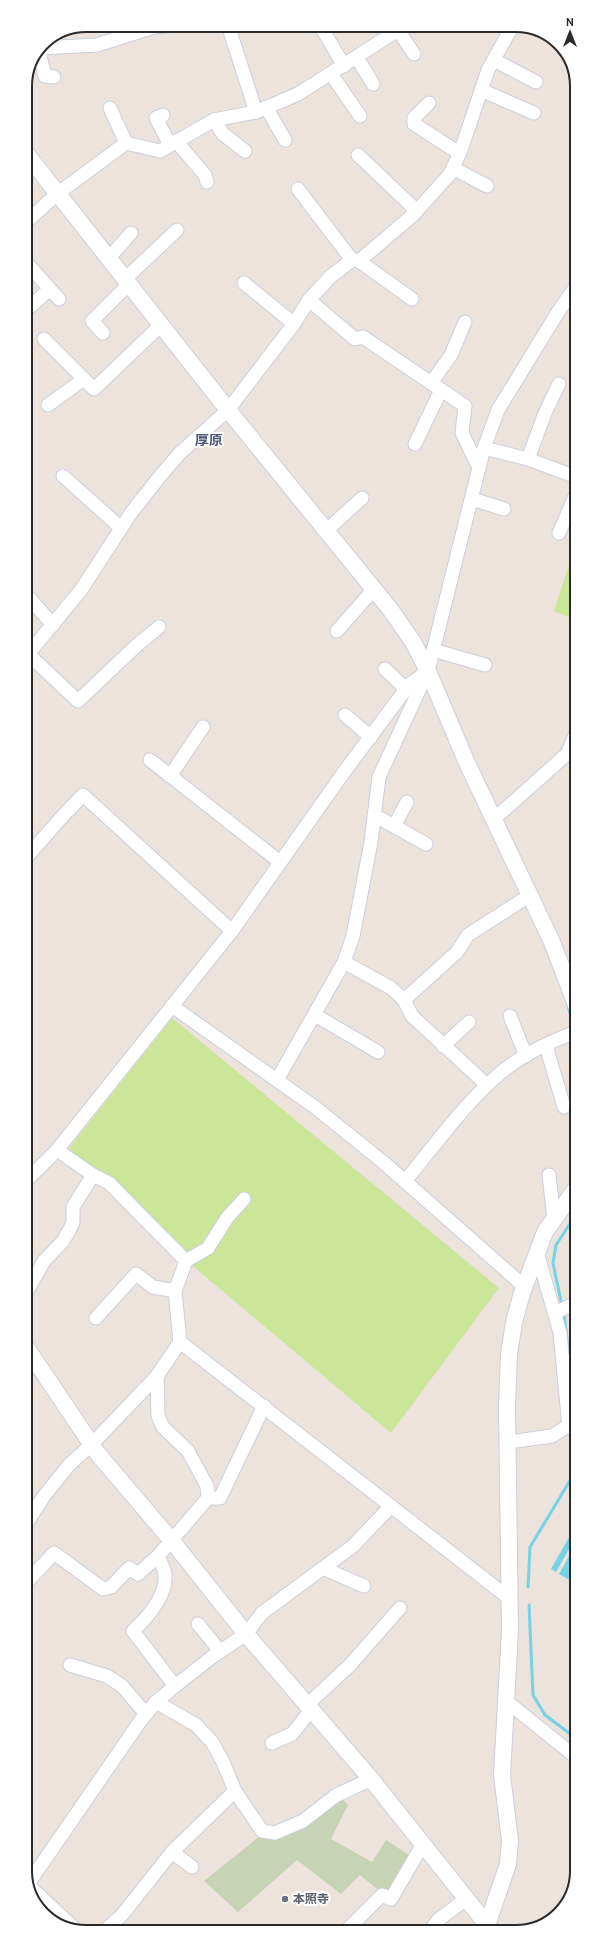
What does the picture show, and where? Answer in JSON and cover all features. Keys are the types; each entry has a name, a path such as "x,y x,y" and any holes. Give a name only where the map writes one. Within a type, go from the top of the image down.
{"street":[{"path":"48,48 97,45 135,32"},
{"path":"231,32 261,109 285,140"},
{"path":"323,32 337,70 360,116"},
{"path":"32,217 57,194 126,143 160,151 214,120 261,109 298,94 396,32"},
{"path":"404,32 414,54"},
{"path":"32,648 81,590 131,513 180,453 228,410 294,324 309,300 330,277 355,261 417,211 450,174 459,154 481,90 494,60 510,32"},
{"path":"40,57 45,76 54,77"},
{"path":"357,58 374,84"},
{"path":"494,60 536,82"},
{"path":"337,70 354,97"},
{"path":"481,90 534,114"},
{"path":"429,104 414,118 414,124 459,154"},
{"path":"110,108 126,143"},
{"path":"163,115 156,118 173,143 206,175 207,182"},
{"path":"214,120 223,134 245,151"},
{"path":"358,155 417,211"},
{"path":"32,161 162,324 228,410 374,589 414,642 494,820 525,899 552,942 570,989"},
{"path":"453,168 487,186"},
{"path":"298,190 355,261 412,300"},
{"path":"103,333 92,321 127,281 177,230"},
{"path":"109,258 131,233"},
{"path":"32,269 59,300"},
{"path":"244,283 294,324"},
{"path":"32,306 50,289"},
{"path":"276,1080 315,1015 344,962 353,936 371,842 379,777 428,671 484,448 498,410 570,295"},
{"path":"309,300 355,339 364,337 465,406 462,433 469,451 479,468"},
{"path":"415,444 436,386 465,322"},
{"path":"44,339 94,389 162,324"},
{"path":"48,405 84,379"},
{"path":"528,459 545,413 559,384"},
{"path":"484,448 528,459 570,473"},
{"path":"63,476 121,528"},
{"path":"327,530 362,498"},
{"path":"472,499 504,509"},
{"path":"559,533 570,508"},
{"path":"337,631 374,589"},
{"path":"32,601 53,624"},
{"path":"32,659 78,701 136,646 159,627"},
{"path":"433,650 485,665"},
{"path":"385,669 406,689"},
{"path":"32,1175 58,1150 232,931 280,862 406,689 428,671"},
{"path":"345,715 370,737"},
{"path":"170,776 203,727"},
{"path":"494,820 568,754 570,749"},
{"path":"150,760 280,862"},
{"path":"32,851 83,795 232,931"},
{"path":"394,826 407,802"},
{"path":"374,815 426,844"},
{"path":"404,1000 457,952 468,935 525,899"},
{"path":"344,962 391,988 404,1000 412,1016 487,1085"},
{"path":"172,1006 316,1108 405,1181 525,1287"},
{"path":"315,1015 378,1052"},
{"path":"510,1016 526,1056"},
{"path":"443,1046 469,1022"},
{"path":"405,1181 487,1085 505,1069 526,1056 570,1035"},
{"path":"546,1046 564,1107"},
{"path":"58,1150 92,1175 109,1183 186,1261"},
{"path":"32,1282 44,1261 63,1241 70,1230 73,1222 73,1207 92,1175"},
{"path":"549,1175 554,1219"},
{"path":"489,1925 508,1864 510,1841 502,1775 510,1630 509,1354 514,1322 537,1252 545,1232 570,1196"},
{"path":"32,1515 44,1496 69,1465 92,1444 157,1376 180,1342 175,1292 186,1261 208,1248 227,1218 244,1199"},
{"path":"537,1252 564,1308 560,1333 570,1363"},
{"path":"96,1318 136,1274 153,1287 175,1292"},
{"path":"180,1342 509,1598"},
{"path":"32,1356 92,1444 246,1634 371,1779 485,1925"},
{"path":"32,1577 54,1553 103,1589 111,1587 129,1568 138,1574 158,1556 208,1498 207,1486 188,1452 163,1428 158,1416 157,1376"},
{"path":"208,1498 220,1498 264,1406"},
{"path":"509,1442 552,1436 570,1425"},
{"path":"32,1877 146,1714 156,1702 220,1651 246,1634 262,1613 353,1546 390,1506"},
{"path":"158,1556 165,1573 164,1584 159,1601 133,1631 175,1686"},
{"path":"323,1568 364,1586"},
{"path":"272,1743 292,1734 309,1708 350,1665 400,1608"},
{"path":"198,1624 220,1651"},
{"path":"70,1664 107,1676 122,1686 146,1714"},
{"path":"505,1700 570,1752"},
{"path":"156,1702 196,1725 212,1742 223,1762 235,1791 262,1831 275,1833 303,1821 335,1796 371,1779"},
{"path":"111,1925 122,1915 172,1852 235,1791"},
{"path":"352,1925 382,1895 391,1899 423,1844"},
{"path":"172,1852 192,1867"},
{"path":"36,1893 67,1922"},
{"path":"434,1925 438,1920 466,1899"}],"green space":[{"path":"570,562 570,618 554,611"},
{"path":"172,1018 499,1288 391,1433 187,1261 69,1148"},
{"path":"340,1796 348,1805 331,1839 372,1862 386,1840 412,1857 387,1897 360,1875 341,1894 297,1860 238,1912 204,1881 260,1836"}],"water":[{"path":"570,1536 570,1548 556,1572 551,1569"},
{"path":"570,1554 570,1580 559,1574"}],"waterway":[{"path":"568,1006 570,1013"},
{"path":"562,1306 553,1263 556,1245 570,1224"},
{"path":"564,1313 569,1357"},
{"path":"528,1587 530,1547 570,1481"},
{"path":"529,1605 533,1695 545,1715 570,1734"}],"place":[{"name":"本照寺","path":"285,1899"}],"district":[{"name":"厚原","path":"209,440"}]}
